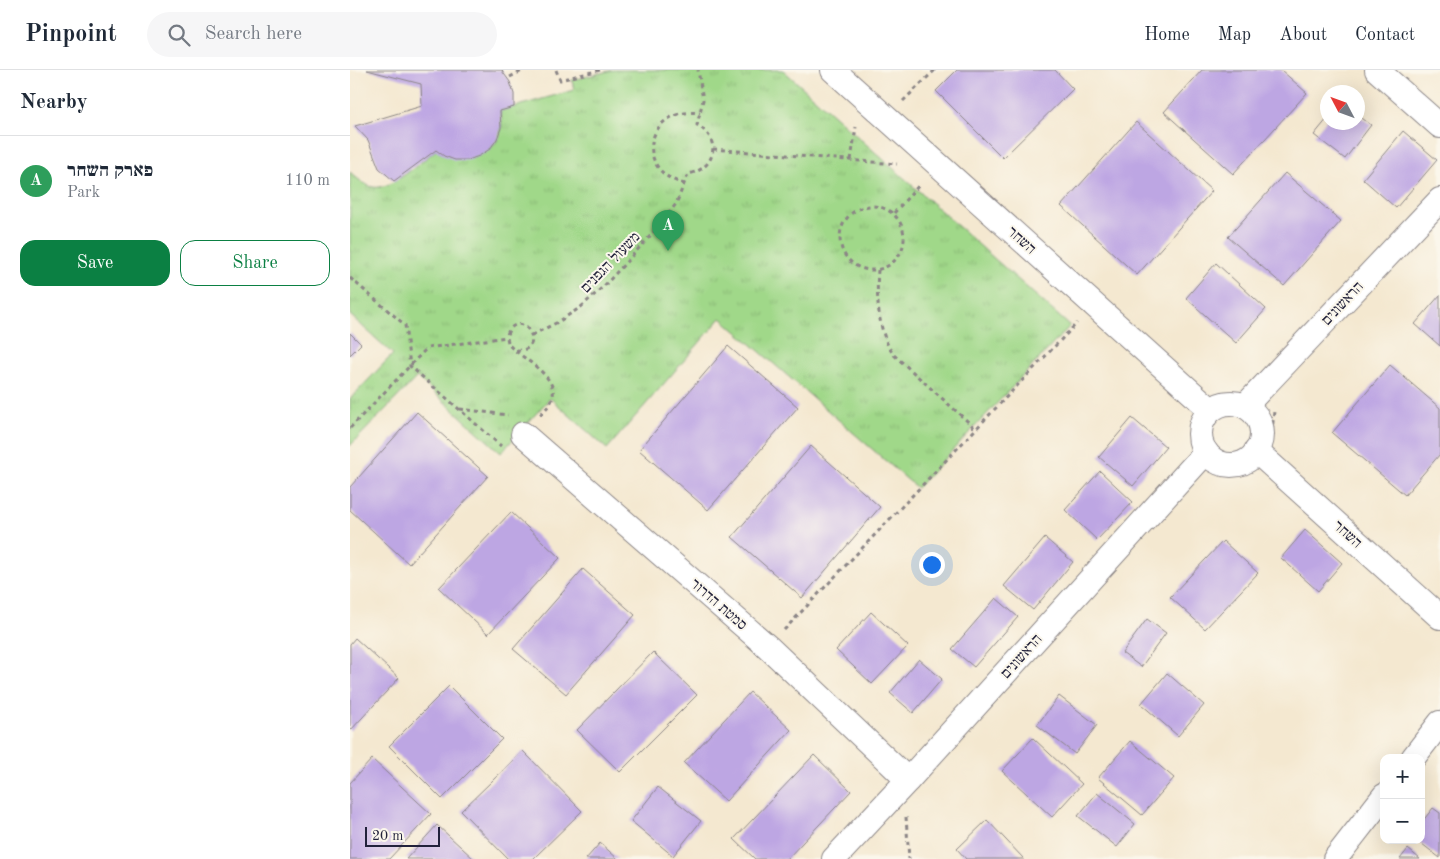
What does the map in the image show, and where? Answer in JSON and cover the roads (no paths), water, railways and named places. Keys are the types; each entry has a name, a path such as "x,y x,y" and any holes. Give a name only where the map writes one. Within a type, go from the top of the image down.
{"street":[{"name":"השחר","path":"832,70 1211,410"},
{"path":"1377,70 1440,126"},
{"name":"הראשונים","path":"1245,406 1440,200"},
{"path":"1228,403 1237,403 1245,406 1259,421 1262,432 1260,442 1264,445 1240,463 1221,463 1213,459 1206,452 1200,435 1205,417 1211,410 1228,403"},
{"name":"סמטת הדרור","path":"520,425 768,647 908,780"},
{"name":"השחר","path":"1264,445 1440,617"},
{"name":"הראשונים","path":"834,859 1206,452"},
{"path":"1416,754 1440,723"},
{"path":"1335,859 1382,799"}],"place":[{"name":"פארק השחר","path":"668,251"}]}
